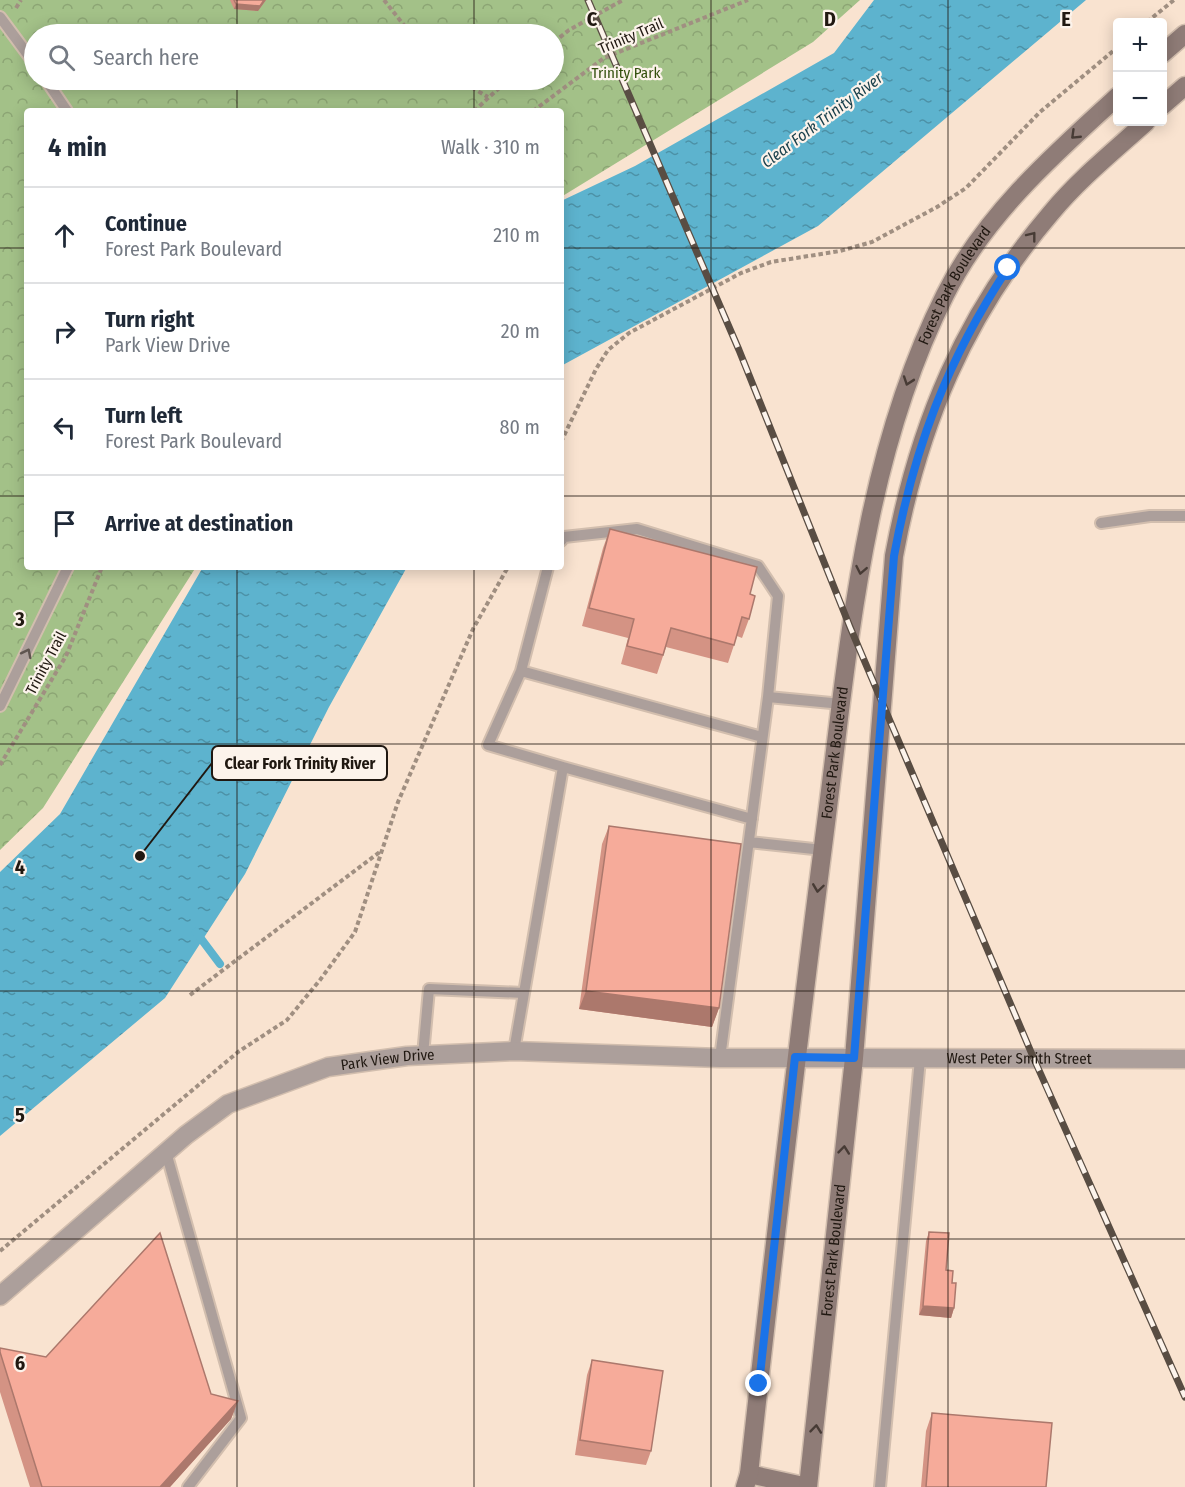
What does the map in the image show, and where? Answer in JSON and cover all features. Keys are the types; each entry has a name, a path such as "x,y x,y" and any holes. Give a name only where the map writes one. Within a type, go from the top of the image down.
{"main road":[{"path":"1167,50 1185,34"},
{"path":"1167,102 1185,86"},
{"name":"Forest Park Boulevard","path":"747,1480 795,1057 842,704 850,627 879,483 901,401 919,351 946,293 976,242 1074,135 1113,100"},
{"name":"Forest Park Boulevard","path":"809,1487 854,1058 894,556 911,476 923,434 964,341 1008,268 1064,198 1142,126"},
{"path":"747,1480 809,1487"}],"street":[{"name":"Park View Drive","path":"0,1296 166,1152 228,1104 328,1067 423,1055 514,1052 720,1058 854,1058"},
{"name":"West Peter Smith Street","path":"854,1058 1185,1059"}],"lane":[{"path":"0,17 24,49"},
{"path":"53,90 65,108"},
{"path":"1101,523 1150,516 1185,516"},
{"path":"564,537 637,529 758,566 778,596 768,697 720,1058"},
{"path":"0,705 67,570"},
{"path":"547,570 522,671 488,746 752,819"},
{"path":"522,671 762,737"},
{"path":"768,697 842,704"},
{"path":"514,1052 562,767"},
{"path":"749,842 823,850"},
{"path":"423,1055 429,989 524,993"},
{"path":"880,1487 920,1059"},
{"path":"166,1152 241,1418 188,1487"}],"path":[{"path":"384,0 403,24"},
{"path":"564,34 623,0"},
{"name":"Trinity Trail","path":"564,88 604,58 748,0"},
{"path":"1152,18 1174,0"},
{"path":"564,436 596,369 608,350 629,333 741,273 771,262 840,251 872,242 937,207 966,188 1040,112 1113,51"},
{"path":"477,90 488,96"},
{"path":"477,108 496,90"},
{"name":"Trinity Trail","path":"537,108 561,90"},
{"name":"Trinity Trail","path":"0,765 66,656 100,570"},
{"path":"0,1251 238,1052 287,1020 320,980 355,932 398,802 473,629 506,570"},
{"path":"190,995 382,851"}],"green space":[{"name":"Trinity Park","path":"0,0 860,0 813,42 564,195 564,108 24,108 24,570 194,570 43,808 0,850"}],"water":[{"path":"874,0 1086,0 818,226 564,364 564,200 635,166 834,53"},
{"path":"201,570 405,570 329,707 245,874 165,998 0,1136 0,872 60,814"}],"building":[{"path":"234,0 264,0 260,6 236,4"},
{"path":"610,529 757,567 750,594 755,596 749,619 742,617 734,645 671,628 663,655 627,646 634,619 589,608"},
{"path":"609,826 741,844 719,1008 586,991"},
{"path":"929,1232 949,1233 946,1270 953,1271 952,1283 956,1283 954,1308 923,1306"},
{"path":"160,1233 211,1394 238,1401 160,1487 42,1487 0,1348 46,1357"},
{"path":"592,1360 663,1371 651,1451 580,1440"},
{"path":"932,1413 1052,1423 1046,1487 926,1487"}],"waterway":[{"path":"196,932 220,964"}],"railway":[{"path":"588,0 739,350 850,627 1034,1059 1185,1397"}],"place":[{"name":"Clear Fork Trinity River","path":"140,856"}],"route":[{"path":"759,1384 795,1057 854,1058 894,556 902,511 923,434 937,398 969,332 1008,268"}]}
